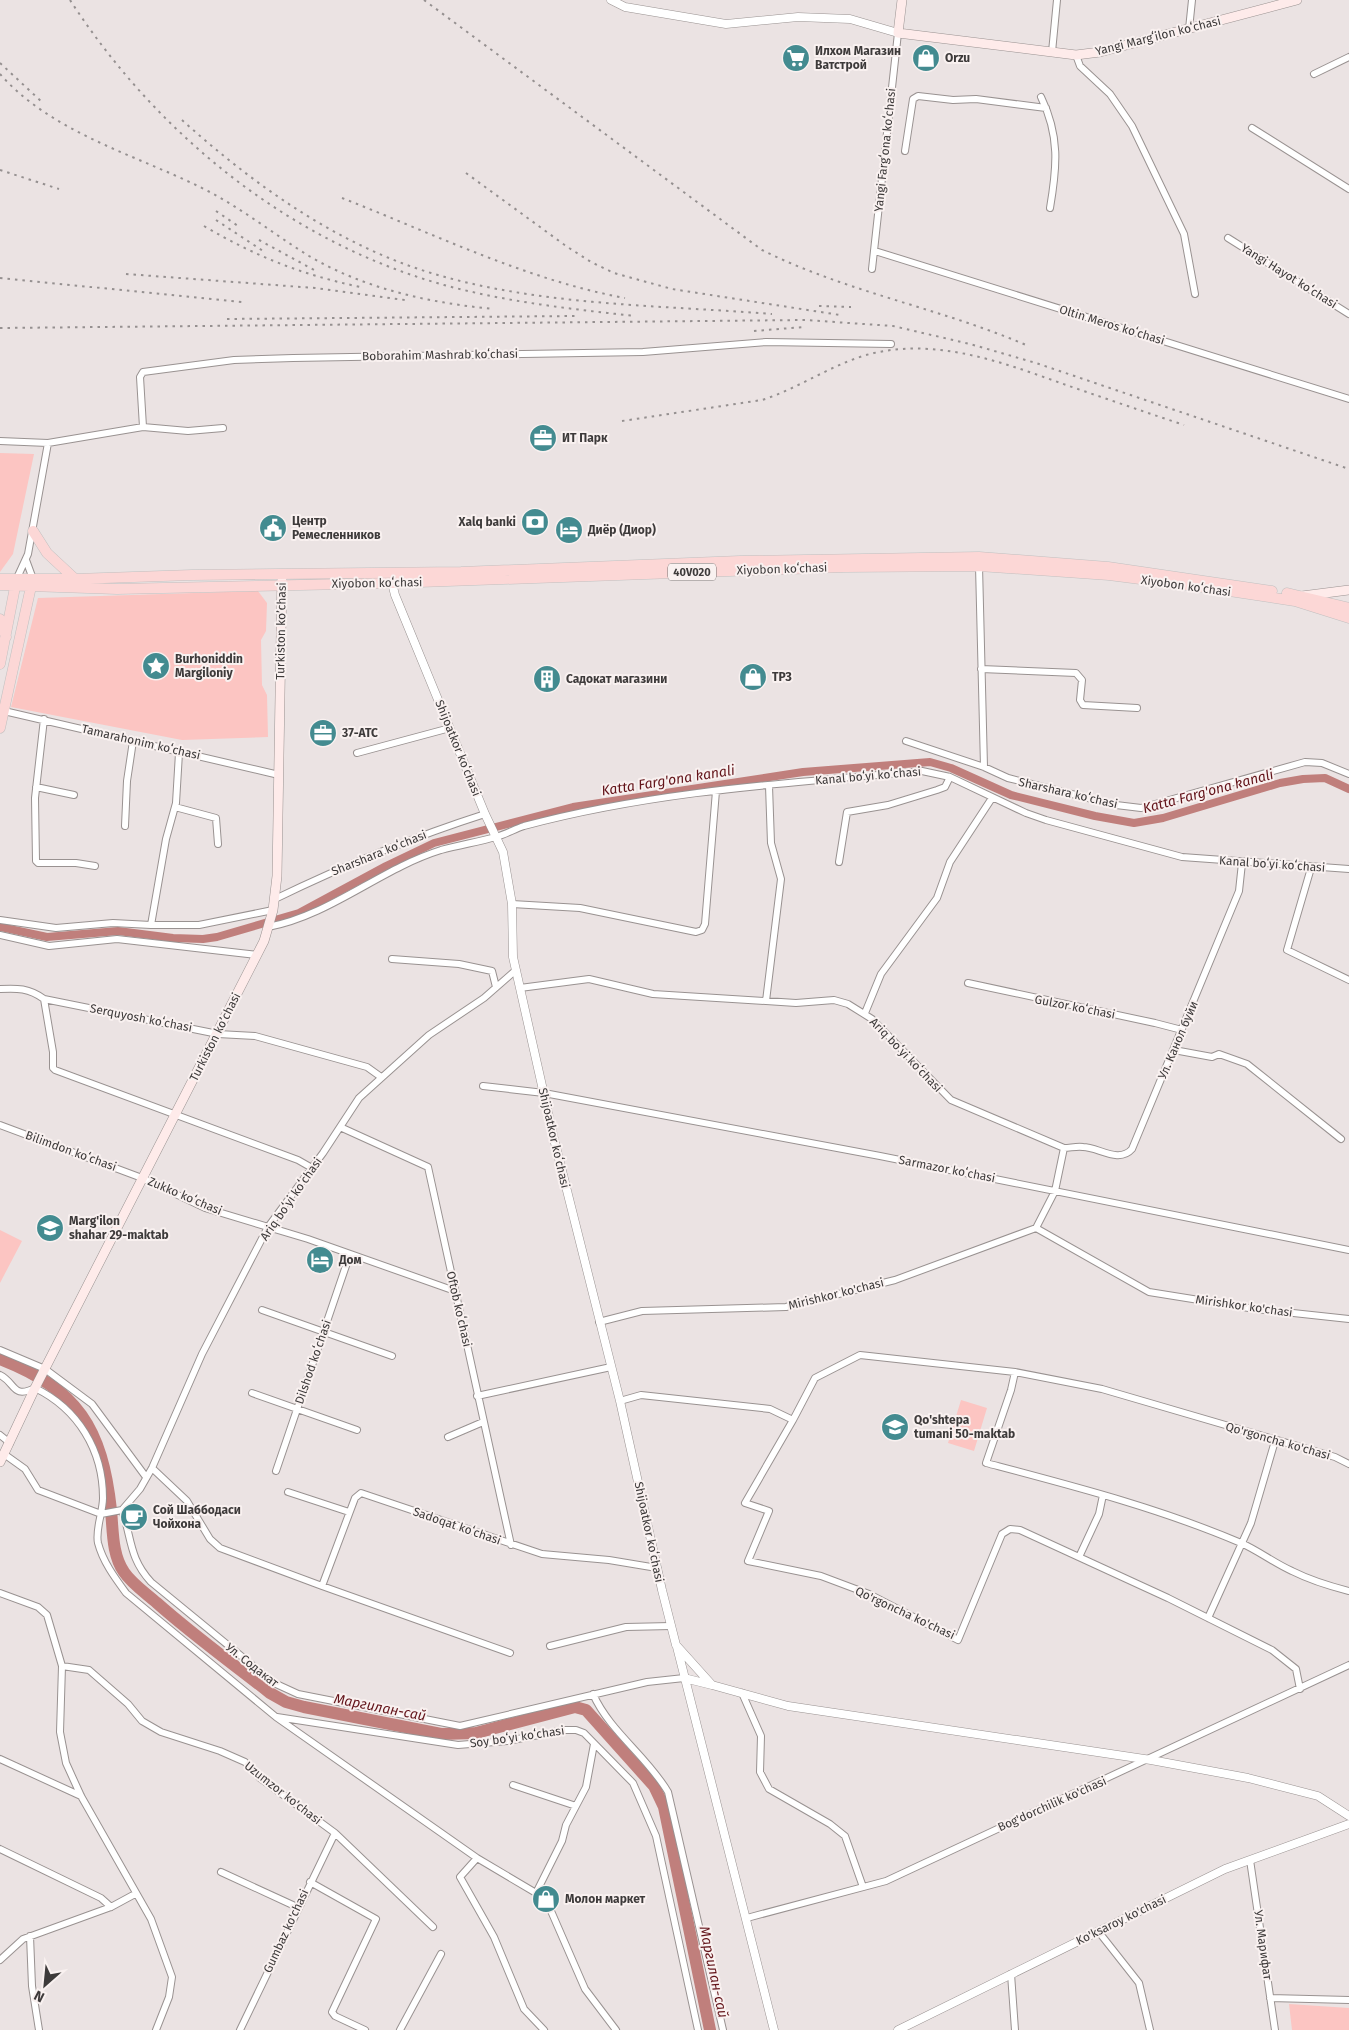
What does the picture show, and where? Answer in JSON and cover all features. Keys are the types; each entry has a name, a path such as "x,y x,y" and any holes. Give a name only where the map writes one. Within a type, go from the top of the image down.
{"main road":[{"name":"Yangi Fargʻona koʻchasi","path":"898,33 902,0"},
{"name":"Yangi Margʻilon koʻchasi","path":"898,33 1076,55 1100,52 1292,1"},
{"path":"33,531 47,554 75,580"},
{"name":"Xiyobon koʻchasi","path":"32,583 75,580 281,579 392,583 978,557 1108,567 1204,579 1301,596 1348,616"},
{"name":"Xiyobon koʻchasi","path":"32,583 117,589 281,579 461,572 844,563 979,566 1109,576 1204,587 1295,602 1348,616"},
{"name":"40V020","path":"0,579 32,583"},
{"name":"Turkiston ko’chasi","path":"2,1458 35,1388 264,941 275,899 279,775 281,579"},
{"path":"0,664 16,582"},
{"name":"40V020","path":"0,585 16,582"},
{"path":"0,728 4,711 4,698 32,583"},
{"path":"1301,596 1349,590"},
{"path":"0,619 6,638"}],"street":[{"path":"610,0 726,24 798,17 850,19 898,33"},
{"path":"1052,52 1057,0"},
{"path":"1189,29 1192,0"},
{"name":"Yangi Fargʻona koʻchasi","path":"872,269 898,33"},
{"path":"1076,55 1080,66 1110,94 1132,126 1184,234 1195,294"},
{"path":"1314,74 1349,57"},
{"path":"905,151 914,97 953,100 976,99 1046,108"},
{"path":"1040,97 1051,118 1057,168 1050,208"},
{"path":"1252,128 1349,189"},
{"name":"Yangi Hayot koʻchasi","path":"1228,238 1349,314"},
{"name":"Oltin Meros koʻchasi","path":"875,251 1349,399"},
{"name":"Boborahim Mashrab koʻchasi","path":"143,427 140,377 143,372 234,360 643,352 766,342 891,344"},
{"path":"0,441 48,443 143,427 188,431 224,428"},
{"path":"16,582 26,560 33,531 48,443"},
{"path":"26,560 32,583"},
{"path":"979,566 984,767"},
{"name":"Shijoatkor koʻchasi","path":"392,583 485,814 504,852 512,904 512,957 599,1322 620,1401 671,1626 676,1645 716,1686"},
{"path":"981,669 1076,673 1082,680 1080,700 1083,705 1137,708"},
{"name":"Tamarahonim koʻchasi","path":"4,711 279,775"},
{"path":"44,719 36,787 37,863 76,863 96,866"},
{"path":"357,753 450,728"},
{"path":"125,826 127,781 133,741"},
{"name":"Sharshara koʻchasi","path":"906,741 984,767 1008,778 1116,805 1140,808 1305,762 1322,763 1349,774"},
{"path":"151,926 166,839 175,807 179,752"},
{"name":"Kanal boʻyi koʻchasi","path":"268,927 292,922 312,914 402,866 440,850 497,836 523,826 602,809 716,791 922,771 950,777 992,798 1046,820 1182,857 1311,868 1349,869"},
{"path":"839,862 847,812 888,805 937,790 945,787 950,777"},
{"path":"766,1001 782,879 771,843 769,786"},
{"path":"36,787 74,795"},
{"path":"512,904 580,908 696,932 702,930 705,924 716,791"},
{"path":"865,1013 881,974 937,898 950,862 992,798"},
{"path":"175,807 216,818 218,844"},
{"name":"Sharshara koʻchasi","path":"275,899 328,873 381,851 485,814"},
{"name":"Ул. Канол буйи","path":"1064,1148 1084,1146 1110,1154 1129,1152 1174,1050 1238,891 1242,862"},
{"path":"1311,868 1287,950 1349,980"},
{"path":"0,920 56,928 114,923 151,926 199,925 273,910"},
{"path":"0,935 49,946 117,939 257,955"},
{"path":"392,959 459,964 492,971 496,987"},
{"name":"Ariq boʻyi koʻchasi","path":"121,1511 140,1489 152,1468 202,1354 268,1227 312,1168 359,1098 381,1076 429,1035 496,987 516,970"},
{"name":"Ariq boʻyi koʻchasi","path":"520,988 590,979 653,994 796,1004 834,1000 848,1004 865,1013 951,1100 1064,1148"},
{"name":"Gulzor koʻchasi","path":"968,984 1182,1030"},
{"name":"Serquyosh koʻchasi","path":"0,989 18,988 33,991 44,999 218,1034 254,1036 367,1067 381,1076"},
{"path":"44,999 51,1036 52,1068 55,1070 298,1160 312,1168"},
{"path":"1174,1050 1212,1057 1219,1054 1247,1064 1341,1139"},
{"name":"Sarmazor koʻchasi","path":"483,1086 544,1092 1055,1190 1349,1250"},
{"name":"Bilimdon koʻchasi","path":"0,1125 142,1178"},
{"name":"Oftob koʻchasi","path":"340,1127 428,1167 511,1545"},
{"path":"1036,1228 1055,1190 1064,1148"},
{"name":"Zukko koʻchasi","path":"142,1178 205,1208 350,1254 455,1292"},
{"name":"Mirishkor ko'chasi","path":"599,1322 642,1311 786,1307 896,1280 1036,1228 1149,1292 1255,1309 1349,1319"},
{"name":"Dilshod koʻchasi","path":"276,1471 350,1254"},
{"path":"262,1310 392,1356"},
{"path":"0,1350 45,1369 92,1404 146,1477"},
{"name":"Qo'rgoncha ko'chasi","path":"1300,1689 1296,1670 1272,1650 1020,1530 1010,1529 1002,1534 994,1549 958,1640 869,1594 821,1576 748,1561 769,1511 745,1503 816,1378 860,1355 1015,1372 1102,1388 1275,1441 1335,1457 1349,1464"},
{"path":"477,1396 611,1367"},
{"path":"1015,1372 1011,1390 986,1463 1157,1511 1242,1544 1290,1570 1325,1586 1349,1591"},
{"path":"0,1375 6,1378 18,1391 25,1393 35,1388 60,1402 82,1426 88,1436 101,1477 103,1514 98,1542 113,1576 126,1593 276,1717 477,1858 536,1893 551,1911 585,1989 616,2030"},
{"path":"252,1393 356,1430"},
{"path":"620,1401 641,1395 770,1409 793,1420"},
{"path":"448,1437 483,1422"},
{"path":"0,1435 10,1443"},
{"path":"1208,1618 1242,1544 1275,1441"},
{"path":"2,1458 25,1469 38,1490 103,1514 121,1511"},
{"path":"152,1468 186,1501 210,1539 220,1548 510,1652"},
{"path":"288,1492 349,1512"},
{"name":"Sadoqat koʻchasi","path":"322,1586 356,1495 364,1493 511,1545 542,1554 609,1560 657,1568"},
{"path":"1079,1558 1099,1514 1103,1495"},
{"name":"Ул. Содакат","path":"121,1511 133,1556 142,1571 170,1598 285,1690 423,1720 460,1726 647,1682 684,1678"},
{"path":"0,1593 43,1611 47,1615 62,1666 60,1732 66,1763 81,1796 135,1894 151,1919 172,1977 169,1997 156,2030"},
{"path":"550,1646 626,1627 671,1626"},
{"path":"676,1645 774,2030"},
{"name":"Bog'dorchilik ko'chasi","path":"747,1918 886,1881 962,1844 1151,1760 1349,1665"},
{"name":"Uzumzor ko'chasi","path":"62,1666 89,1670 128,1704 142,1721 161,1732 220,1751 245,1762 260,1778 335,1833 433,1926"},
{"path":"684,1678 788,1706 1151,1760 1248,1778 1318,1796 1349,1816"},
{"path":"742,1693 761,1736 760,1772 769,1789 830,1824 845,1836 863,1887"},
{"path":"593,1694 605,1717 651,1766 668,1792 724,2030"},
{"name":"Soy boʻyi koʻchasi","path":"276,1717 458,1745 506,1741 576,1730 584,1733 633,1783 656,1836 698,2030"},
{"path":"536,1893 586,1787 594,1744"},
{"path":"0,1759 81,1796"},
{"path":"513,1785 576,1806"},
{"name":"Ko'ksaroy ko'chasi","path":"898,2030 1225,1868 1349,1824"},
{"name":"Gumbaz ko'chasi","path":"240,2030 335,1833"},
{"path":"0,1849 101,1898 111,1907"},
{"path":"477,1858 460,1877 494,1937 524,2009 544,2030"},
{"name":"Ул. Марифат","path":"1250,1860 1275,2030"},
{"path":"221,1872 298,1907"},
{"path":"310,1882 376,1919 332,2012 335,2016 365,2030"},
{"path":"0,1960 23,1939 111,1907 135,1894"},
{"path":"1098,1931 1140,1983 1150,2030"},
{"path":"30,1936 32,1986 39,2030"},
{"path":"400,2030 441,1954"},
{"path":"1011,1974 1015,2030"},
{"path":"1270,1998 1349,2000"}],"shaded area":[{"path":"0,453 34,454 13,554 0,572"},
{"path":"258,591 267,603 266,631 261,640 262,685 267,695 268,737 182,740 11,707 38,598"},
{"path":"0,1230 22,1241 0,1283"},
{"path":"961,1400 987,1408 974,1451 948,1443"},
{"path":"1289,2004 1349,2008 1349,2030 1292,2030"}],"waterway":[{"name":"Katta Farg'ona kanali","path":"0,927 47,937 118,931 173,938 203,939 217,937 299,913 386,866 434,843 573,807 803,772 930,762 951,768 1011,795 1095,816 1134,823 1163,818 1280,783 1303,779 1325,778 1349,789"},
{"name":"Маргилан-сай","path":"0,1359 27,1371 49,1384 67,1398 81,1415 92,1434 101,1456 107,1481 115,1550 120,1565 127,1576 184,1626 270,1693 286,1702 304,1707 441,1734 476,1733 575,1707 586,1710 654,1786 664,1807 710,2030"}],"railway":[{"path":"70,0 105,49 143,95 186,138 232,177 280,211 332,241 387,266 468,291 539,304 635,316"},
{"path":"424,0 762,250 794,265 860,289 960,320 1026,345"},
{"path":"0,63 43,103"},
{"path":"0,74 20,94 68,127 214,194 330,268 398,293 446,303 494,309"},
{"path":"182,120 238,167 268,190 299,210 363,246 431,273 473,284 557,298 600,303 772,314"},
{"path":"0,170 59,189"},
{"path":"466,173 566,246 591,262 614,273 672,289 840,315"},
{"path":"342,198 517,268 552,280 625,298"},
{"path":"216,211 238,226"},
{"path":"216,220 263,251"},
{"path":"204,226 242,247 279,263 360,287"},
{"path":"259,240 316,271"},
{"path":"126,274 315,288 405,300"},
{"path":"0,278 242,302"},
{"path":"819,306 851,307"},
{"path":"227,319 577,316"},
{"path":"0,328 805,320 893,326 970,344 1036,363 1349,469"},
{"path":"754,331 804,327"},
{"path":"622,421 762,400 860,357 899,349 924,349 949,351 1022,369 1184,425"}],"place":[{"name":"Илхом Магазин Ватстрой","path":"796,58"},
{"name":"Orzu","path":"926,58"},
{"name":"ИТ Парк","path":"543,438"},
{"name":"Xalq banki","path":"535,522"},
{"name":"Центр Ремесленников","path":"273,528"},
{"name":"Диёр (Диор)","path":"569,530"},
{"name":"Burhoniddin Margiloniy","path":"156,666"},
{"name":"ТРЗ","path":"753,677"},
{"name":"Садокат магазини","path":"547,679"},
{"name":"37-АТС","path":"323,733"},
{"name":"Marg'ilon shahar 29-maktab","path":"50,1228"},
{"name":"Дом","path":"320,1260"},
{"name":"Qo'shtepa tumani 50-maktab","path":"895,1427"},
{"name":"Сой Шаббодаси Чойхона","path":"134,1517"},
{"name":"Молон маркет","path":"546,1899"}]}
